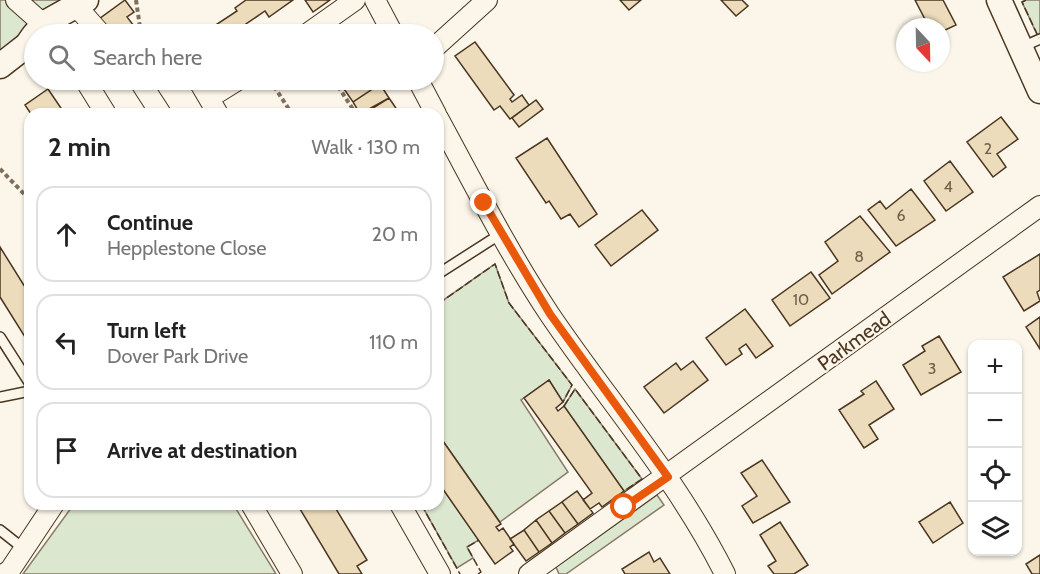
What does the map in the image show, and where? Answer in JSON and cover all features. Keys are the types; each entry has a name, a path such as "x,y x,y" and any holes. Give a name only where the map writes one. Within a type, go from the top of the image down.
{"street":[{"path":"15,0 32,24"},
{"path":"321,24 355,0"},
{"path":"375,0 388,24"},
{"path":"444,39 487,0"},
{"path":"999,0 1031,43 1040,91"},
{"path":"48,24 81,3 94,24"},
{"path":"0,66 24,47"},
{"path":"91,90 102,108"},
{"path":"145,90 157,108"},
{"path":"204,90 214,106 229,90"},
{"path":"423,90 433,108"},
{"path":"444,129 550,314 668,477 703,531 725,574"},
{"name":"Parkmead","path":"529,574 668,477 1040,206"},
{"path":"4,574 50,510"},
{"path":"255,510 292,574"},
{"path":"403,510 440,574"}],"lane":[{"path":"444,270 502,233"},
{"path":"0,337 24,375"},
{"path":"0,398 24,392"},
{"path":"0,530 24,549"}],"path":[{"path":"136,0 140,24"},
{"path":"276,90 288,108"},
{"path":"340,90 352,108"},
{"path":"0,169 24,194"}],"green space":[{"path":"0,0 72,0 38,24 24,24 24,34 0,51"},
{"path":"1040,0 1040,41 1022,2"},
{"path":"495,264 509,303 572,385 563,402 549,380 521,400 568,472 500,522 444,443 444,300"},
{"path":"575,389 642,479 624,491 564,406"},
{"path":"444,490 479,540 467,547 473,558 457,568 424,510 444,510"},
{"path":"657,495 664,505 566,574 559,574 556,567"},
{"path":"70,510 237,510 276,574 23,574"}],"building":[{"path":"125,0 134,12 127,17 132,24 102,24 99,19"},
{"path":"246,0 293,0 269,17 265,11 246,24 217,24 237,11 235,8"},
{"path":"305,0 330,0 313,12"},
{"path":"620,0 641,0 629,10"},
{"path":"721,0 742,0 748,6 736,16"},
{"path":"915,0 943,0 956,25 950,28 950,18 924,18"},
{"path":"475,42 514,95 510,99 512,102 522,95 529,105 510,119 500,106 494,110 455,56"},
{"path":"49,90 61,108 27,108 25,105"},
{"path":"345,90 371,90 353,102"},
{"path":"371,90 384,90 389,98 371,108 356,108 353,102"},
{"path":"389,98 396,108 373,108"},
{"path":"536,100 543,109 519,127 512,118"},
{"path":"1001,117 1018,139 997,154 1006,167 993,177 967,142"},
{"path":"547,138 597,214 579,227 570,214 561,219 549,201 546,203 516,158"},
{"path":"950,161 973,192 946,211 924,181"},
{"path":"911,189 935,220 896,246 868,210 880,201 886,209"},
{"path":"642,210 658,230 611,266 595,245"},
{"path":"860,216 890,252 832,294 819,275 838,261 825,242"},
{"path":"0,247 24,285 24,335 0,297"},
{"path":"1040,254 1040,290 1037,292 1040,301 1024,311 1003,277"},
{"path":"811,272 830,298 790,326 772,300"},
{"path":"745,309 773,346 756,358 746,344 739,349 742,354 726,365 706,338"},
{"path":"1040,317 1040,349 1026,327"},
{"path":"939,336 961,372 921,395 903,365 925,351 922,346"},
{"path":"693,361 708,380 664,413 644,387 676,363 681,370"},
{"path":"549,380 563,402 556,408 558,411 564,406 624,491 602,507 599,503 590,509 583,500 592,493 524,398"},
{"path":"876,381 894,409 869,425 878,439 864,448 839,410 864,394 861,391"},
{"path":"444,443 501,524 496,527 499,531 503,528 514,544 510,547 513,551 495,564 444,491"},
{"path":"762,460 790,502 753,523 742,506 757,496 741,473"},
{"path":"577,491 593,513 578,524 562,502"},
{"path":"562,502 578,524 565,533 549,511"},
{"path":"950,502 963,523 933,543 919,522"},
{"path":"301,510 337,510 367,560 357,566 362,574 339,574"},
{"path":"549,511 565,533 552,543 536,520"},
{"path":"536,520 552,543 539,552 524,530"},
{"path":"780,522 808,565 794,574 774,574 768,566 776,561 760,535"},
{"path":"524,530 539,552 526,561 510,539"},
{"path":"649,552 654,562 660,558 670,574 625,574 622,569"},
{"path":"1040,555 1040,574 1032,574 1026,564"}],"fence":[{"path":"1026,0 1022,2 1039,38"},
{"path":"444,300 495,264 509,303 572,385 563,402"},
{"path":"564,406 575,389 642,479 624,491"},
{"path":"424,510 460,574"},
{"path":"478,574 481,572 467,547 479,540"}],"route":[{"path":"484,203 550,314 668,477 624,507"}]}
